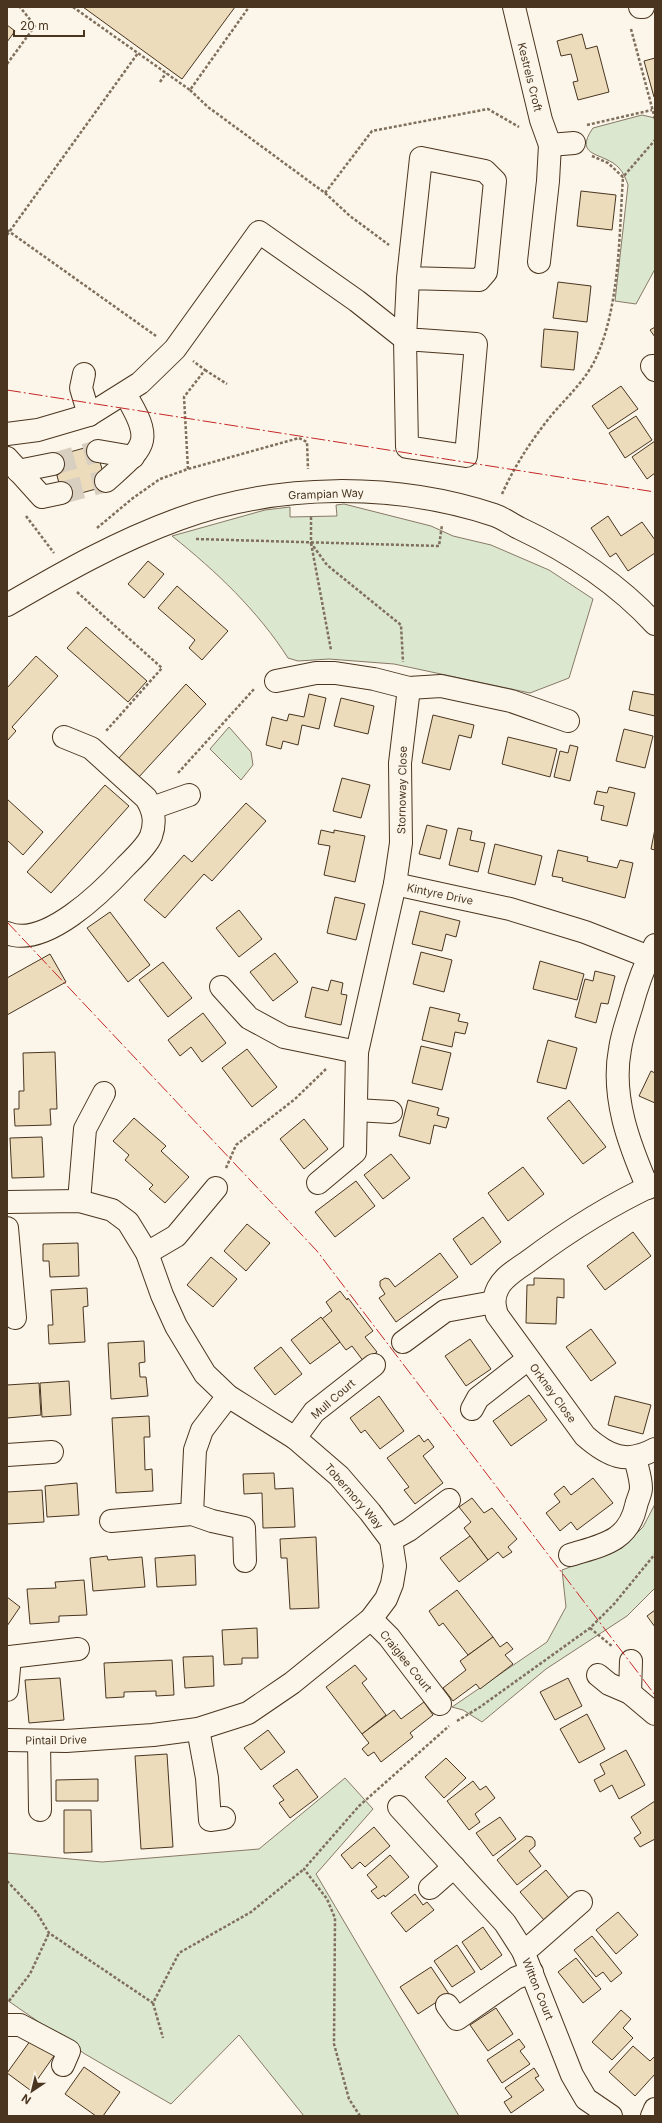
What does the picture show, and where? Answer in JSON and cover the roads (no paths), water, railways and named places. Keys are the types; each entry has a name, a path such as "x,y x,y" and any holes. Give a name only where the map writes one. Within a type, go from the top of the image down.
{"street":[{"name":"Kestrels Croft","path":"514,7 541,120 550,145 548,181 539,262"},
{"path":"550,145 577,133"},
{"path":"7,434 38,430 89,415 125,394 140,383 175,349 258,232 357,301 405,339 476,344 466,456 407,447 405,339 408,278 421,158 485,171 495,181 486,272 479,280 408,278"},
{"path":"84,374 81,388 89,415"},
{"path":"102,467 133,457 141,445 144,432 139,416 125,394"},
{"path":"18,471 57,479 42,497 18,471"},
{"name":"Grampian Way","path":"7,606 65,571 103,551 179,519 212,509 271,496 353,491 403,496 446,503 494,516 545,539 576,558 616,588 654,622"},
{"path":"276,681 316,673 335,673 374,679 409,688 441,686 511,701 568,721"},
{"name":"Stornoway Close","path":"395,884 401,843 400,763 409,688"},
{"path":"64,737 91,748 157,806"},
{"path":"157,806 189,795"},
{"path":"7,933 13,936 34,934 52,926 84,907 123,870 150,837 157,806"},
{"name":"Kintyre Drive","path":"318,1183 355,1152 356,1110 351,1052 395,884 510,909 652,951"},
{"path":"403,1342 445,1311 494,1302 498,1288 508,1276 520,1267 582,1222 651,1186 633,1154 625,1126 619,1092 618,1068 620,1049 626,1024 652,951"},
{"path":"220,987 249,1018 267,1029 284,1037 351,1052"},
{"path":"79,1201 85,1129 104,1093"},
{"path":"356,1110 391,1112"},
{"path":"147,1253 176,1236 216,1188"},
{"name":"Tobermory Way","path":"7,1202 79,1201 112,1210 128,1222 147,1253 162,1295 176,1326 205,1374 228,1396 295,1438 339,1476 370,1512 391,1540 395,1566 392,1584 386,1599 371,1619 292,1683 248,1713 198,1729 105,1739"},
{"path":"7,1228 15,1318"},
{"name":"Orkney Close","path":"494,1302 496,1315 585,1436 599,1448 626,1458 635,1458"},
{"path":"472,1409 478,1398 528,1359"},
{"name":"Mull Court","path":"295,1438 314,1412 374,1364"},
{"path":"192,1514 195,1450 202,1430 228,1396"},
{"path":"570,1555 600,1546 619,1536 628,1528 633,1518 641,1488 635,1458 655,1449"},
{"path":"7,1455 52,1452"},
{"path":"391,1540 409,1530 449,1500"},
{"path":"111,1521 192,1514 212,1521 244,1528 245,1561"},
{"name":"Craiglee Court","path":"371,1619 389,1637 440,1704"},
{"path":"7,1690 8,1657 78,1649"},
{"path":"630,1693 631,1661"},
{"path":"598,1675 609,1684 630,1693 655,1714"},
{"path":"198,1729 207,1778 210,1820 224,1818"},
{"name":"Pintail Drive","path":"7,1740 39,1742 105,1739"},
{"path":"39,1742 40,1810"},
{"name":"Witton Court","path":"399,1807 505,1924 523,1951 572,2075 586,2099 611,2116"},
{"path":"430,1888 454,1867"},
{"path":"523,1951 531,1946 581,1902"},
{"path":"447,2005 457,2019 516,1978 532,1972"},
{"path":"7,2025 20,2025 69,2051 62,2065"},
{"path":"652,2116 655,2109"}],"tunnel":[{"path":"53,464 98,451"},
{"path":"61,493 106,481"}]}
